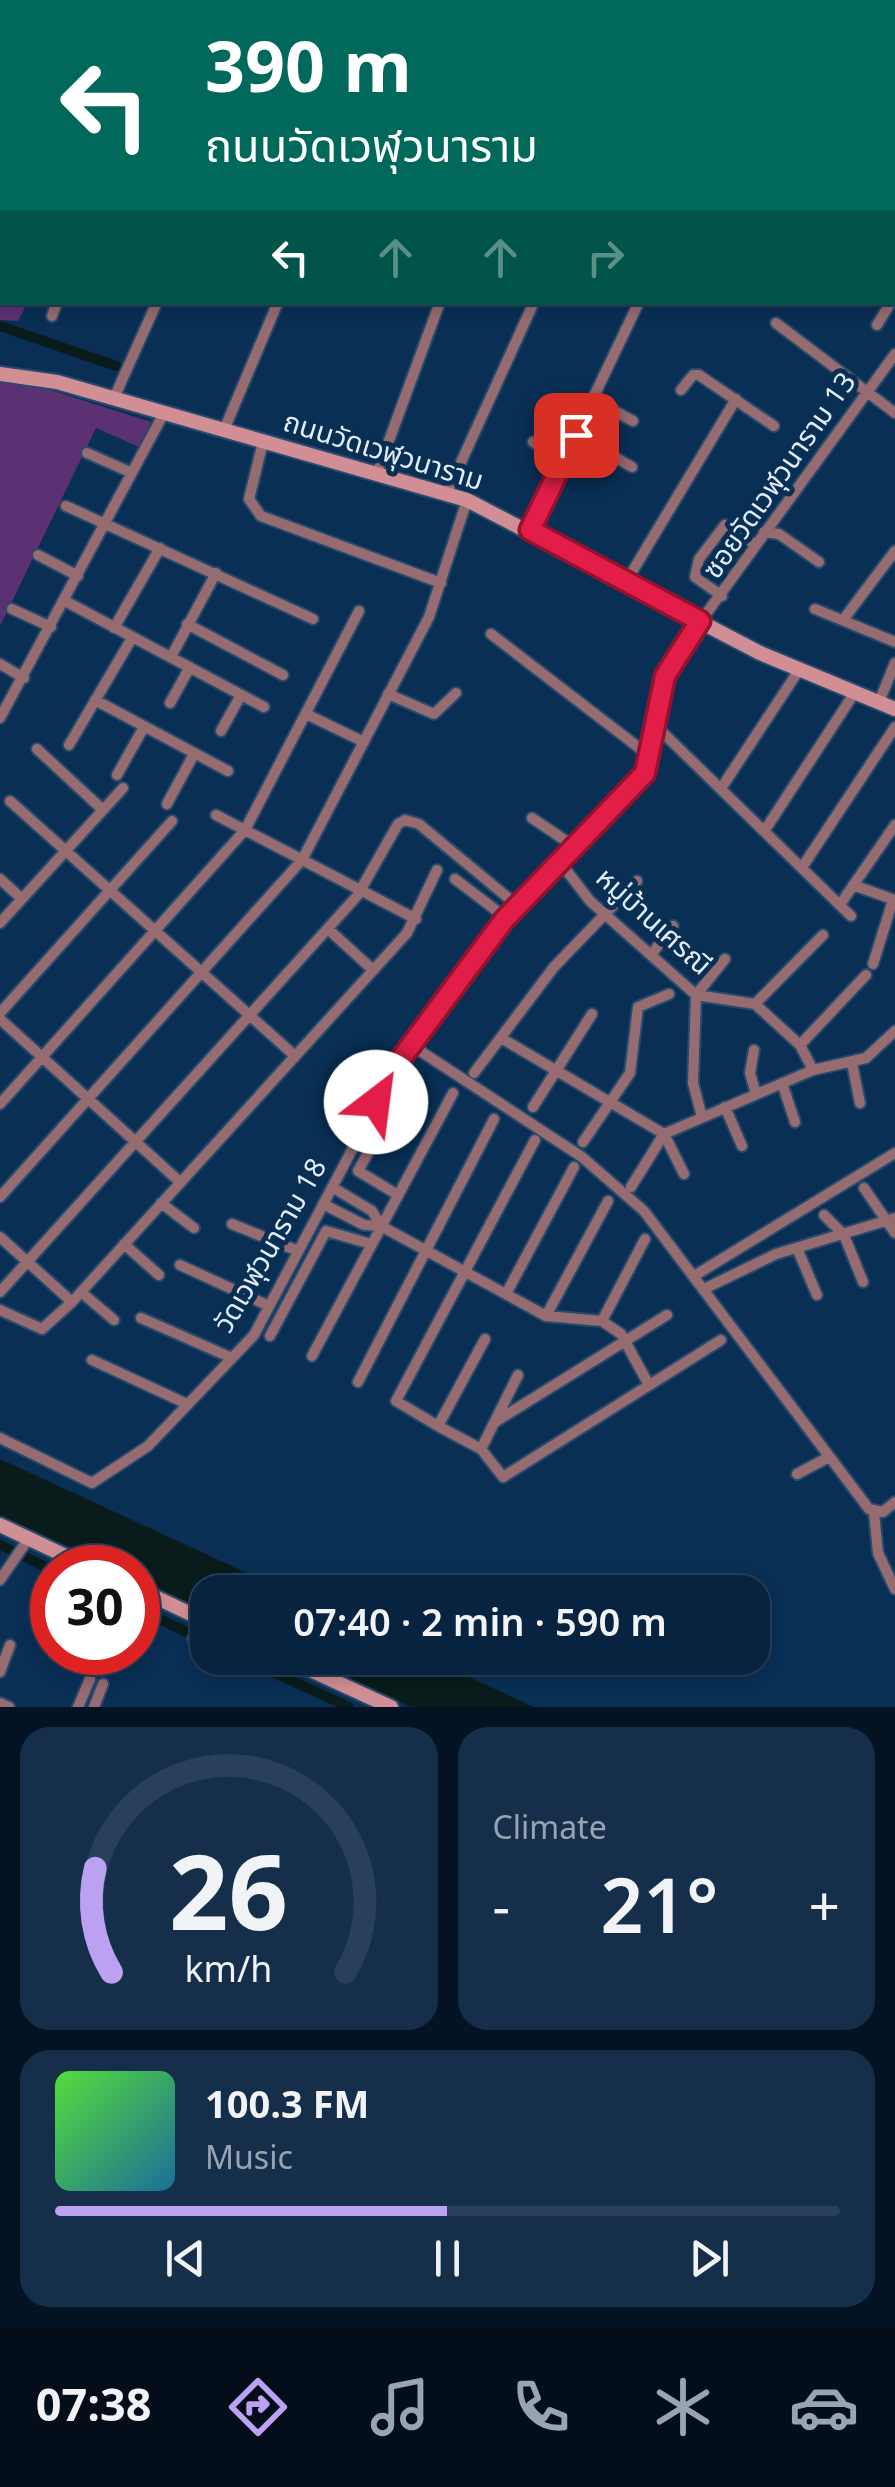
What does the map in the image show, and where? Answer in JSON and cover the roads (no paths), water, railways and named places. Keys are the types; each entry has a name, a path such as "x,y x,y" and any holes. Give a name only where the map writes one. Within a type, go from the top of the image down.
{"street":[{"path":"52,316 56,305"},
{"path":"114,398 156,305"},
{"path":"224,430 277,305"},
{"path":"377,473 439,305"},
{"path":"447,493 533,305"},
{"path":"530,530 638,305"},
{"path":"876,324 888,308"},
{"path":"776,324 895,413"},
{"name":"ซอยวัดเวฬุวนาราม 13","path":"700,621 722,596 764,532 895,354"},
{"name":"ถนนวัดเวฬุวนาราม","path":"0,374 24,374 114,398 467,500 799,670 895,708"},
{"path":"682,390 693,375 699,375 774,426"},
{"path":"626,582 736,398"},
{"path":"592,399 633,421"},
{"path":"0,718 164,413"},
{"path":"576,435 632,467"},
{"path":"264,442 249,499 261,516 441,583"},
{"path":"534,442 563,461"},
{"path":"87,453 132,474"},
{"path":"0,1197 302,860 416,645 441,583 467,500"},
{"path":"66,506 313,619"},
{"path":"722,596 695,577 698,559 725,525 756,545"},
{"path":"764,532 779,534 819,562"},
{"path":"114,628 160,548"},
{"path":"843,620 895,552"},
{"path":"38,555 78,576"},
{"path":"171,656 216,574"},
{"path":"65,601 264,707"},
{"path":"815,609 895,642"},
{"path":"12,610 51,627"},
{"path":"0,1104 245,830 359,611"},
{"name":"วัดเวฬุวนาราม 18","path":"0,1438 92,1483 148,1446 254,1334 411,1045 506,918 645,773 665,676 700,621"},
{"path":"187,624 283,675"},
{"path":"491,634 651,757"},
{"path":"69,745 132,638"},
{"path":"879,702 895,663"},
{"path":"0,664 24,678"},
{"path":"170,703 190,667"},
{"path":"722,787 799,670"},
{"path":"388,694 434,714 456,692"},
{"path":"766,830 855,692"},
{"path":"222,731 242,695"},
{"path":"96,700 228,770"},
{"path":"306,714 364,742"},
{"path":"655,726 852,916"},
{"path":"117,776 144,727"},
{"path":"803,866 895,727"},
{"path":"36,749 103,810"},
{"path":"167,804 194,754"},
{"path":"0,924 123,788"},
{"path":"10,801 294,1055"},
{"path":"216,815 416,919"},
{"path":"532,818 575,847"},
{"path":"0,1292 361,891 380,850 405,820 419,824 518,906"},
{"path":"172,822 0,1016 180,1182"},
{"path":"841,903 893,832"},
{"name":"หมู่บ้านเศรณี","path":"560,862 606,916 696,996 755,1004"},
{"path":"0,1310 42,1329 72,1302 416,919 437,870"},
{"path":"455,879 506,918"},
{"path":"0,880 22,900"},
{"path":"474,1073 554,967 637,881"},
{"path":"800,1045 870,969 894,900 853,885"},
{"path":"651,955 673,926"},
{"path":"328,928 372,970"},
{"path":"813,1070 800,1045 755,1004 823,935"},
{"path":"702,1117 693,1083 696,996 725,958"},
{"path":"584,1142 630,1073 637,1009 669,994"},
{"path":"533,1107 592,1014"},
{"path":"632,1186 664,1134 813,1070 866,1058 895,1031"},
{"path":"501,1038 664,1134 684,1174"},
{"path":"411,1045 610,1179 644,1211 874,1513 878,1553 895,1589"},
{"path":"754,1050 750,1073 756,1094"},
{"path":"852,1064 860,1103"},
{"path":"398,1195 358,1172 412,1072"},
{"path":"782,1083 795,1122"},
{"path":"312,1356 453,1094"},
{"path":"725,1107 742,1146"},
{"path":"358,1382 494,1118"},
{"path":"535,1140 396,1401 481,1449 503,1477 721,1340"},
{"path":"694,1276 895,1152"},
{"path":"506,1294 574,1167"},
{"path":"332,1187 372,1210 381,1226"},
{"path":"864,1188 892,1219 895,1233"},
{"path":"546,1316 608,1201"},
{"path":"161,1203 194,1228"},
{"path":"323,1204 364,1226 381,1226 546,1316 602,1321 626,1342 649,1385"},
{"path":"824,1214 844,1235 863,1282"},
{"path":"704,1289 797,1248 892,1219"},
{"path":"232,1224 298,1251"},
{"path":"270,1336 326,1231 371,1244"},
{"path":"0,1237 72,1302"},
{"path":"602,1321 645,1239"},
{"path":"124,1244 159,1275"},
{"path":"797,1248 817,1296"},
{"path":"180,1265 269,1306"},
{"path":"81,1292 114,1320"},
{"path":"495,1422 668,1315"},
{"path":"140,1318 232,1358"},
{"path":"438,1426 486,1338"},
{"path":"92,1360 187,1404"},
{"path":"481,1449 518,1375"},
{"path":"798,1474 829,1457"},
{"path":"874,1513 895,1502"},
{"path":"0,1525 43,1545"},
{"path":"0,1580 28,1538"},
{"path":"160,1603 190,1616"},
{"path":"0,1672 10,1646"},
{"path":"321,1675 390,1707"},
{"path":"78,1707 90,1679"},
{"path":"94,1707 103,1684"},
{"path":"0,1702 9,1707"}],"waterway":[{"path":"0,326 116,366"},
{"path":"0,1545 30,1559"},
{"path":"160,1619 190,1634"},
{"path":"279,1675 349,1707"}]}
